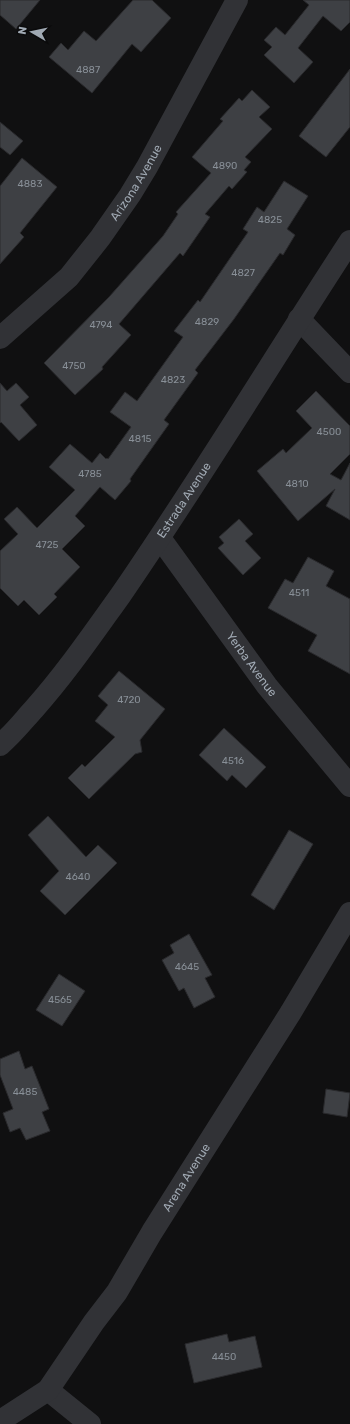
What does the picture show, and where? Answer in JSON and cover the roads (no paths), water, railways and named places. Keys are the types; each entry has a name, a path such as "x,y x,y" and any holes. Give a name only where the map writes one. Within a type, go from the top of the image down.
{"street":[{"name":"Arizona Avenue","path":"0,338 69,277 113,220 147,167 237,0"},
{"name":"Estrada Avenue","path":"0,745 45,697 81,653 160,538 350,241"},
{"path":"299,319 350,372"},
{"name":"Yerba Avenue","path":"160,538 267,686 350,786"},
{"name":"Arena Avenue","path":"0,1421 48,1390 94,1322 117,1292 164,1213 291,1012 350,914"},
{"path":"48,1390 90,1424"}]}
